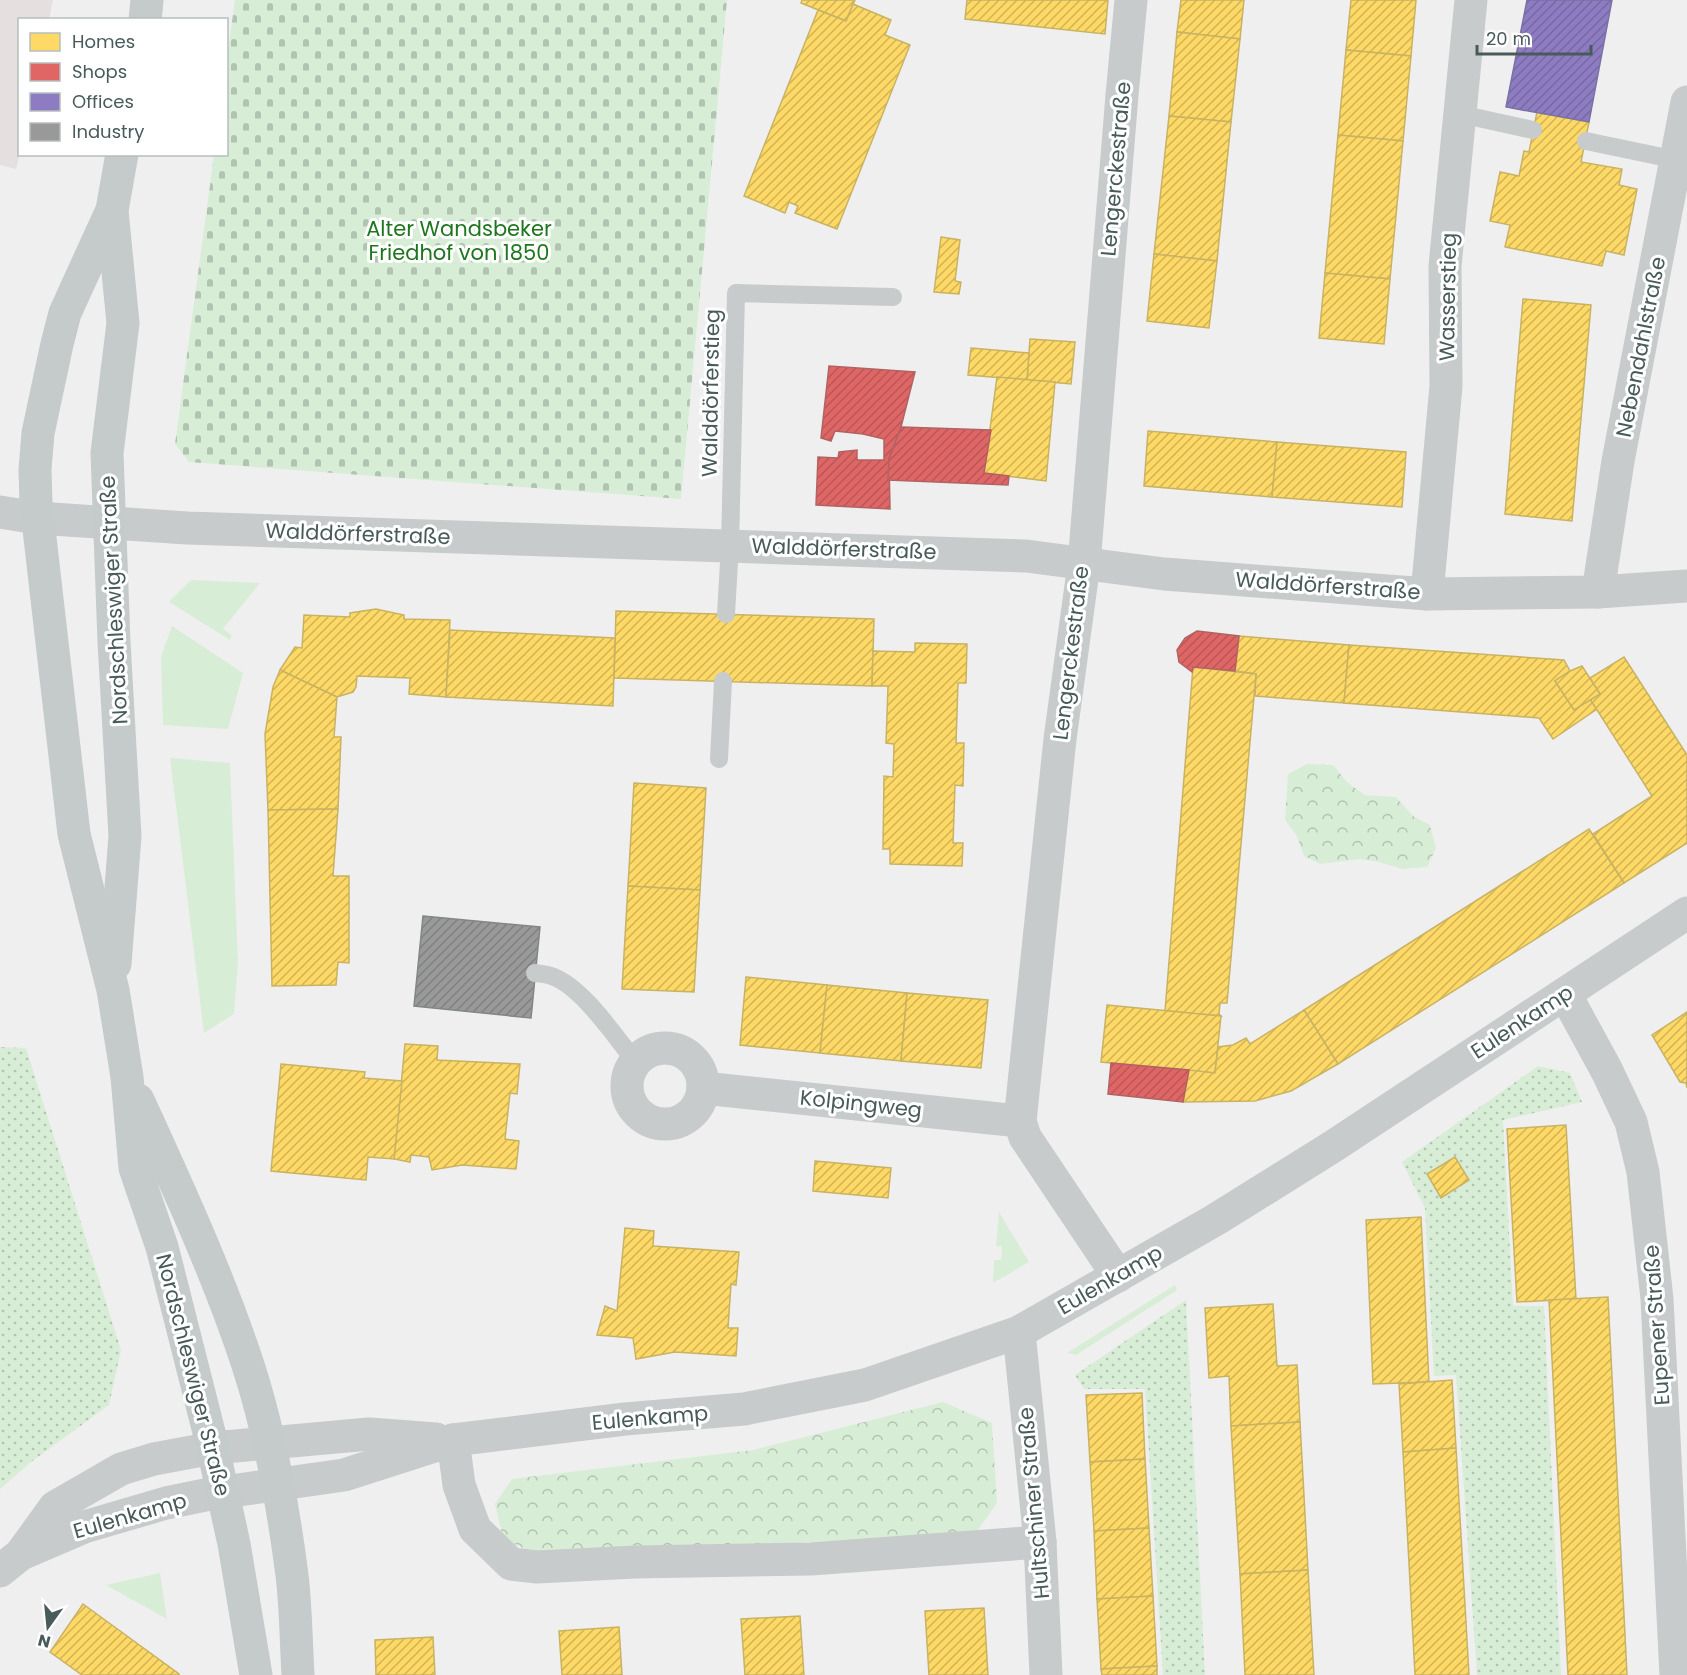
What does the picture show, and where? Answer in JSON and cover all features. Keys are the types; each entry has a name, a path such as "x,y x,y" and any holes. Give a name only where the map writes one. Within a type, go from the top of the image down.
{"main road":[{"path":"144,18 147,0"},
{"path":"112,210 122,156"},
{"name":"Nordschleswiger Straße","path":"112,210 65,313 57,344 38,433 35,470 38,518 74,834 113,990 127,1077 135,1168 162,1247 213,1448 234,1544 256,1675"},
{"name":"Nordschleswiger Straße","path":"112,210 123,323 107,453 126,836 113,990"},
{"name":"Nordschleswiger Straße","path":"127,1077 206,1250 249,1367 269,1442 292,1577 298,1675"}],"street":[{"name":"Lengerckestraße","path":"1020,1121 1060,739 1084,564 1131,0"},
{"name":"Wasserstieg","path":"1427,594 1446,386 1444,266 1471,0"},
{"name":"Nebendahlstraße","path":"1598,592 1618,461 1687,102"},
{"name":"Walddörferstraße","path":"0,512 38,518 187,528 1026,555 1164,574 1427,594 1598,592 1687,586"},
{"name":"Eulenkamp","path":"10,1562 94,1524 166,1503 222,1492 344,1475 453,1440 626,1419 744,1410 864,1384 1019,1332 1215,1220 1332,1147 1687,913"},
{"name":"Eupener Straße","path":"1565,994 1607,1071 1631,1122 1644,1172 1657,1299 1677,1675"},
{"path":"655,1049 667,1049 679,1051 689,1057 697,1066 702,1077 703,1088 700,1101 693,1112 683,1120 670,1124 657,1124 645,1119 635,1110 629,1099 627,1086 629,1073 636,1062 655,1049"},
{"name":"Kolpingweg","path":"703,1088 1020,1121"},
{"path":"1020,1121 1025,1137 1118,1276"},
{"name":"Hultschiner Straße","path":"1019,1332 1040,1542 1046,1675"},
{"name":"Eulenkamp","path":"10,1562 55,1507 122,1469 154,1459 213,1448 369,1434 453,1440"},
{"path":"453,1440 459,1485 475,1528 512,1564 537,1567 646,1562 811,1559 1040,1542"}],"lane":[{"path":"1460,114 1533,130"},
{"path":"1586,141 1677,160"},
{"name":"Walddörferstieg","path":"730,545 736,293 893,297"},
{"path":"726,614 730,545"},
{"path":"719,759 723,681"},
{"path":"535,973 552,976 566,983 636,1062"}],"shaded area":[{"path":"0,0 53,0 49,18 18,18 19,156 16,169 0,165"}],"green space":[{"name":"Alter Wandsbeker Friedhof von 1850","path":"235,0 727,0 681,499 189,462 175,444 214,156 228,156 228,51"},
{"path":"191,580 260,583 223,629 232,635 230,640 169,602"},
{"path":"172,626 243,673 228,729 163,725 161,657"},
{"path":"170,758 230,763 238,964 234,1014 204,1033"},
{"path":"1307,764 1333,765 1347,782 1365,795 1396,797 1413,816 1430,825 1436,848 1427,867 1402,869 1360,859 1320,864 1304,856 1297,836 1285,820 1288,774"},
{"path":"0,1047 26,1048 121,1350 109,1405 31,1462 0,1489"},
{"path":"1538,1066 1570,1073 1582,1102 1503,1120 1513,1306 1544,1306 1561,1675 1477,1675 1456,1375 1434,1376 1425,1208 1402,1162"},
{"path":"999,1212 1029,1262 993,1283 994,1260 1001,1260 1002,1246 996,1246"},
{"path":"1175,1285 1177,1290 1076,1355 1067,1353"},
{"path":"1186,1300 1205,1675 1163,1675 1145,1389 1084,1389 1075,1375"},
{"path":"943,1402 992,1423 997,1503 975,1534 541,1556 503,1539 495,1504 512,1479 753,1450"},
{"path":"160,1573 167,1619 106,1585"}],"building: Homes":[{"path":"802,0 855,0 846,21 801,3"},
{"path":"967,0 1108,0 1105,34 965,19"},
{"path":"1181,0 1244,0 1240,39 1177,32"},
{"path":"1351,0 1416,0 1411,56 1346,50"},
{"path":"853,4 891,20 885,35 910,45 837,229 795,213 798,206 789,202 785,213 744,196 818,10 846,21"},
{"path":"1177,32 1240,39 1231,122 1169,116"},
{"path":"1346,50 1411,56 1403,141 1338,135"},
{"path":"1537,112 1589,122 1581,162 1622,169 1619,185 1637,189 1624,255 1606,251 1602,266 1505,247 1510,225 1490,221 1500,172 1519,176 1524,151 1529,152"},
{"path":"1169,116 1231,122 1217,261 1154,254"},
{"path":"1338,135 1403,141 1390,279 1325,273"},
{"path":"941,237 960,240 955,281 961,282 959,294 934,292"},
{"path":"1154,254 1217,261 1209,328 1147,321"},
{"path":"1325,273 1390,279 1384,344 1319,338"},
{"path":"1523,299 1591,305 1572,521 1505,514"},
{"path":"1030,339 1075,342 1071,384 1027,380"},
{"path":"971,348 1029,353 1027,380 968,375"},
{"path":"997,377 1055,382 1046,481 984,473"},
{"path":"1148,431 1277,442 1272,497 1144,486"},
{"path":"1277,442 1406,452 1402,507 1272,497"},
{"path":"376,609 404,615 404,619 450,620 446,697 409,694 410,678 357,676 353,692 337,697 280,670 295,647 302,648 304,615 350,617 350,613"},
{"path":"616,611 874,619 872,686 614,678"},
{"path":"450,630 615,638 613,706 446,697"},
{"path":"1239,636 1349,645 1344,703 1255,696 1256,674 1235,671"},
{"path":"915,643 967,644 966,683 958,683 956,743 964,743 963,786 955,785 953,843 963,843 962,866 890,864 890,849 883,849 884,776 893,777 894,744 886,743 888,686 872,686 873,651 915,652"},
{"path":"1349,645 1564,660 1570,671 1555,681 1574,710 1590,699 1597,709 1553,739 1539,718 1344,703"},
{"path":"1624,657 1687,755 1687,843 1624,883 1593,834 1652,796 1590,699 1600,694 1590,678"},
{"path":"1582,666 1600,694 1574,710 1555,681"},
{"path":"1193,667 1256,674 1227,1003 1220,1003 1219,1014 1221,1016 1165,1011"},
{"path":"280,670 337,697 334,737 341,737 338,809 268,810 265,734 273,687"},
{"path":"634,783 706,788 700,890 628,886"},
{"path":"338,809 333,876 349,876 349,963 338,962 336,985 272,986 268,810"},
{"path":"1589,829 1624,883 1338,1064 1304,1010"},
{"path":"628,886 700,890 694,992 622,989"},
{"path":"746,977 827,985 820,1053 740,1045"},
{"path":"827,985 907,993 901,1061 820,1053"},
{"path":"907,993 988,1000 981,1068 901,1061"},
{"path":"1107,1005 1221,1016 1215,1073 1101,1062"},
{"path":"1304,1010 1338,1064 1291,1091 1255,1101 1183,1102 1189,1070 1215,1073 1218,1047 1233,1045 1246,1038 1250,1044"},
{"path":"1687,1012 1687,1088 1686,1083 1680,1082 1652,1035"},
{"path":"405,1044 438,1046 437,1060 520,1064 517,1094 510,1093 505,1139 519,1141 516,1169 462,1165 432,1170 429,1157 411,1155 410,1162 394,1159"},
{"path":"281,1064 365,1072 364,1078 402,1081 394,1159 368,1157 366,1180 271,1171"},
{"path":"1566,1125 1576,1299 1517,1302 1507,1129"},
{"path":"1455,1157 1469,1180 1441,1198 1427,1174"},
{"path":"815,1161 891,1168 888,1198 813,1191"},
{"path":"1421,1217 1429,1382 1373,1384 1366,1220"},
{"path":"625,1228 654,1231 653,1246 739,1252 736,1285 731,1284 728,1328 738,1328 736,1356 675,1352 636,1359 633,1338 597,1335 605,1306 617,1311"},
{"path":"1608,1297 1627,1675 1568,1675 1549,1300"},
{"path":"1273,1304 1277,1366 1297,1365 1300,1422 1231,1426 1229,1376 1209,1378 1205,1308"},
{"path":"1452,1380 1456,1448 1403,1452 1399,1384"},
{"path":"1142,1393 1145,1459 1090,1462 1086,1395"},
{"path":"1300,1422 1308,1570 1240,1574 1231,1426"},
{"path":"1456,1448 1469,1675 1415,1675 1403,1452"},
{"path":"1145,1459 1149,1528 1094,1531 1090,1462"},
{"path":"1149,1528 1153,1596 1097,1599 1094,1531"},
{"path":"1308,1570 1314,1675 1245,1675 1240,1574"},
{"path":"1153,1596 1157,1666 1101,1669 1097,1599"},
{"path":"83,1604 179,1675 82,1675 50,1652"},
{"path":"984,1608 988,1675 929,1675 925,1611"},
{"path":"800,1616 804,1675 745,1675 741,1619"},
{"path":"619,1627 622,1675 562,1675 559,1631"},
{"path":"433,1637 435,1675 376,1675 375,1640"},
{"path":"1157,1666 1157,1675 1102,1675 1101,1669"}],"building: Shops":[{"path":"829,366 915,372 901,427 889,459 890,509 816,505 818,457 838,458 839,452 857,450 857,460 884,460 884,439 835,431 831,441 821,438"},
{"path":"901,427 991,430 984,473 1009,476 1008,485 888,480 889,459"},
{"path":"1197,631 1239,636 1235,671 1193,667 1192,672 1179,662 1177,650 1185,638"},
{"path":"1111,1063 1189,1070 1183,1102 1108,1094"}],"building: Offices":[{"path":"1527,0 1612,0 1589,122 1506,107"}],"building: Industry":[{"path":"423,916 540,927 531,1018 414,1006"}]}
